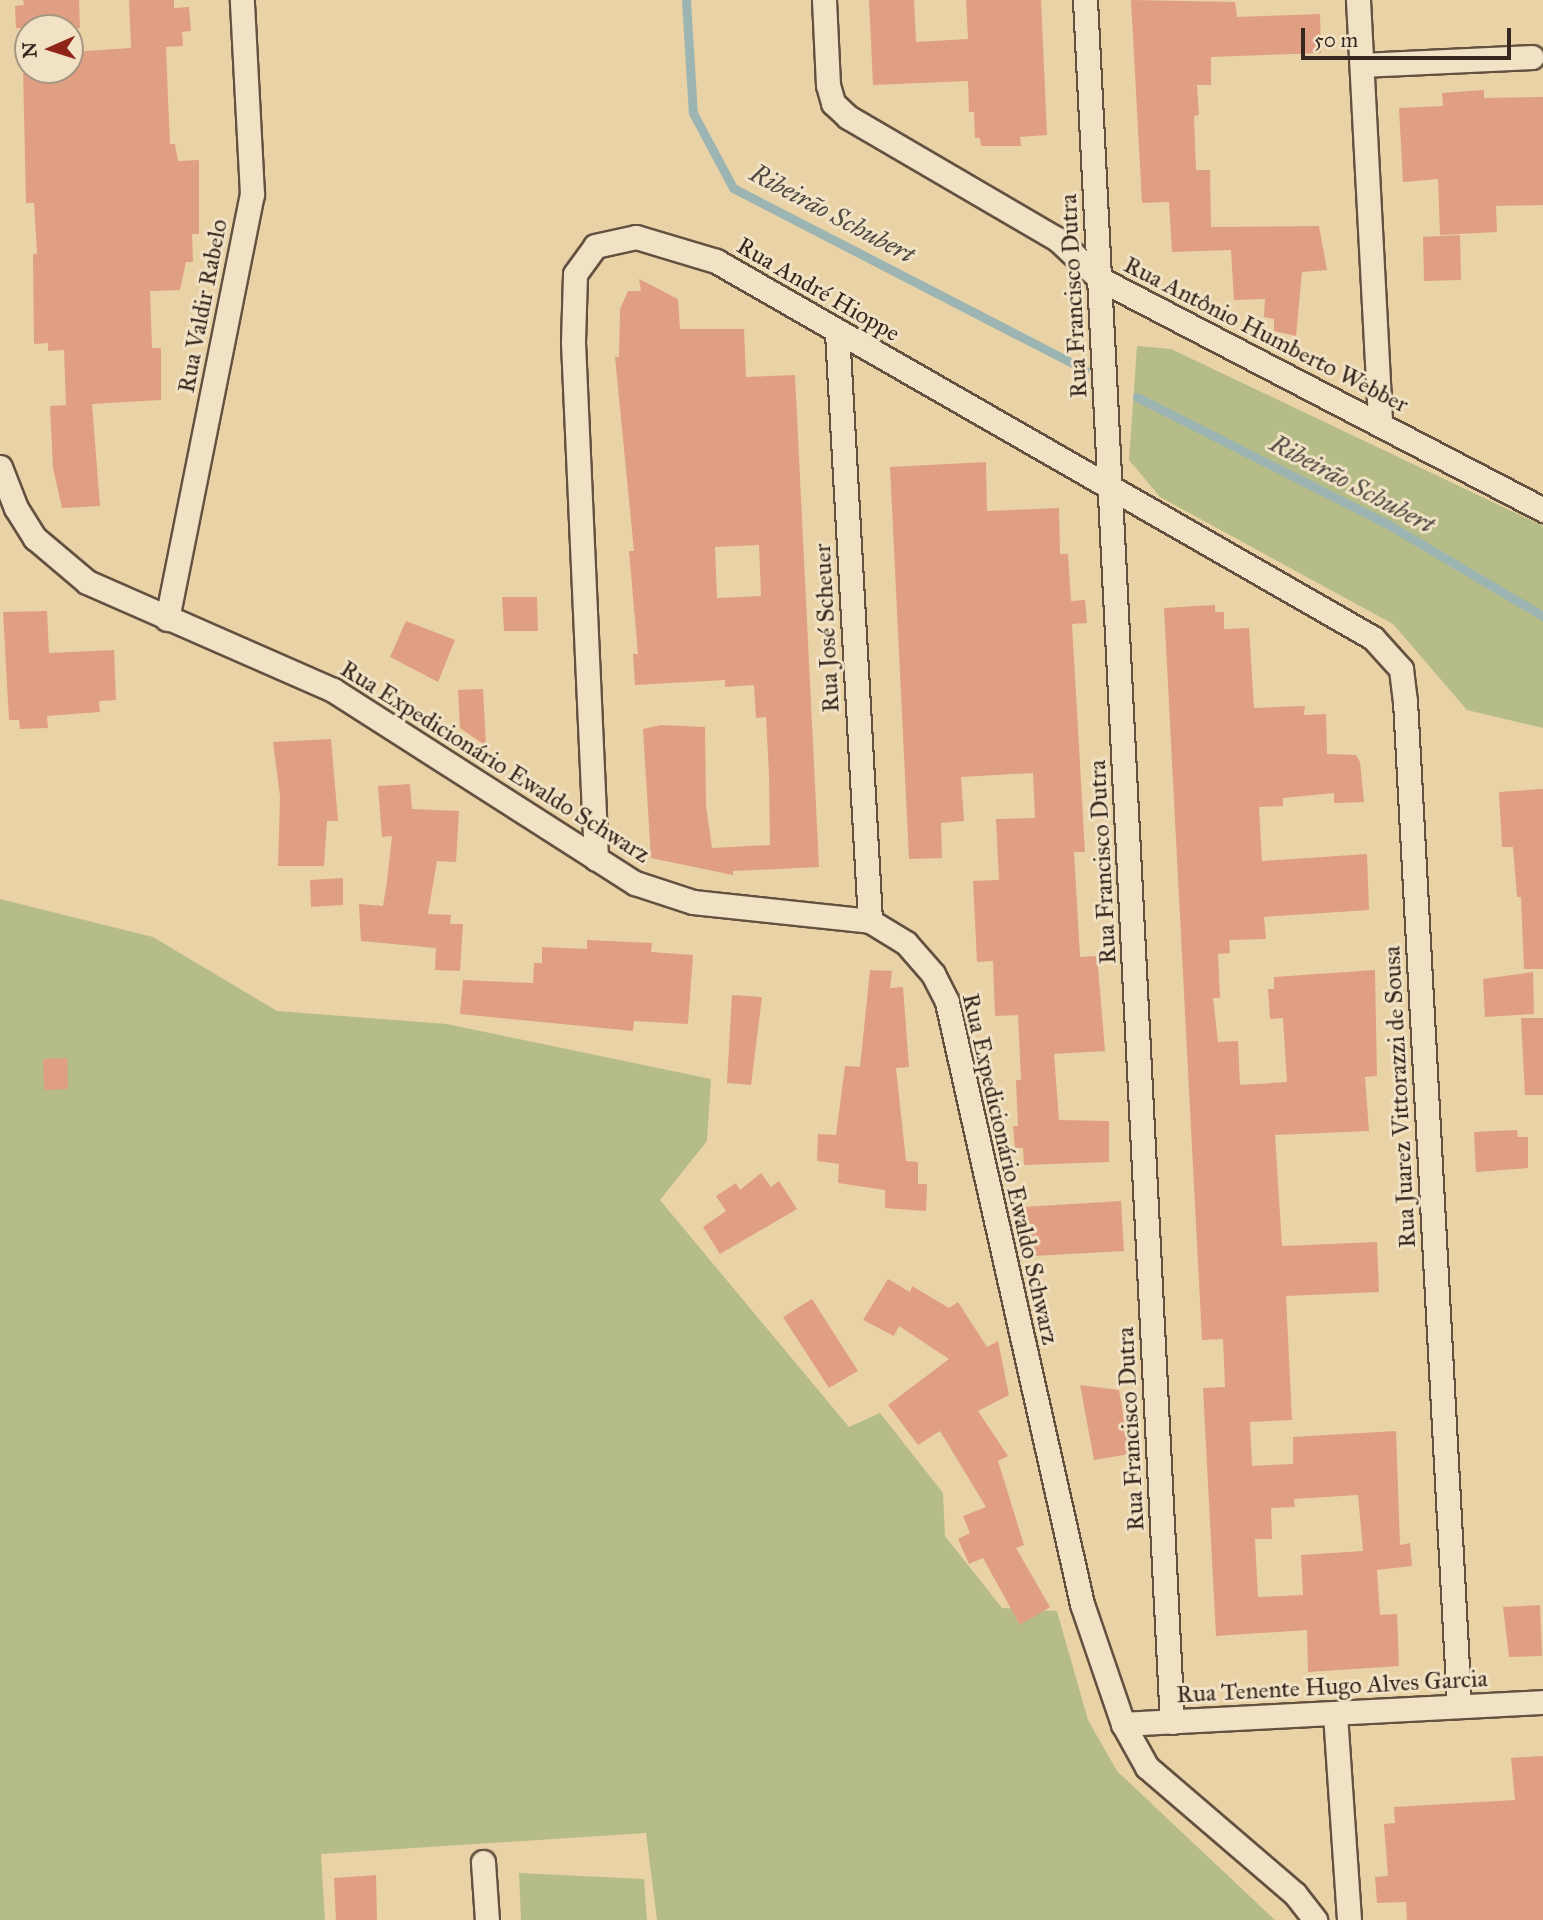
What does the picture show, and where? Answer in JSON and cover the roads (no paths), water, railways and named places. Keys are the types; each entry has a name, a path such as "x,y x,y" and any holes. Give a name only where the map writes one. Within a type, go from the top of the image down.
{"street":[{"name":"Rua Valdir Rabelo","path":"167,619 252,194 242,0"},
{"name":"Rua Antônio Humberto Webber","path":"824,0 833,103 848,117 1057,239 1100,279 1380,422 1543,510"},
{"name":"Rua Francisco Dutra","path":"1085,0 1172,1722"},
{"path":"1358,0 1380,422"},
{"path":"1362,65 1532,57"},
{"name":"Rua André Hioppe","path":"596,859 573,342 575,274 595,246 636,237 716,261 780,294 837,332 1063,457 1111,488 1250,567"},
{"name":"Rua José Scheuer","path":"837,332 870,921"},
{"name":"Rua Expedicionário Ewaldo Schwarz","path":"0,467 16,508 58,561 97,587 332,690 635,883 693,902 870,921 906,943 933,974 947,1002 1082,1604 1123,1724 1147,1767 1295,1894 1315,1920"},
{"name":"Rua Juarez Vittorazzi de Sousa","path":"1250,567 1373,638 1401,669 1459,1706"},
{"name":"Rua Tenente Hugo Alves Garcia","path":"1123,1724 1543,1702"},
{"path":"1335,1714 1349,1920"},
{"path":"483,1861 487,1920"}],"waterway":[{"name":"Ribeirão Schubert","path":"686,0 693,113 733,188 1085,370"},
{"name":"Ribeirão Schubert","path":"1137,397 1389,525 1543,616"}]}
